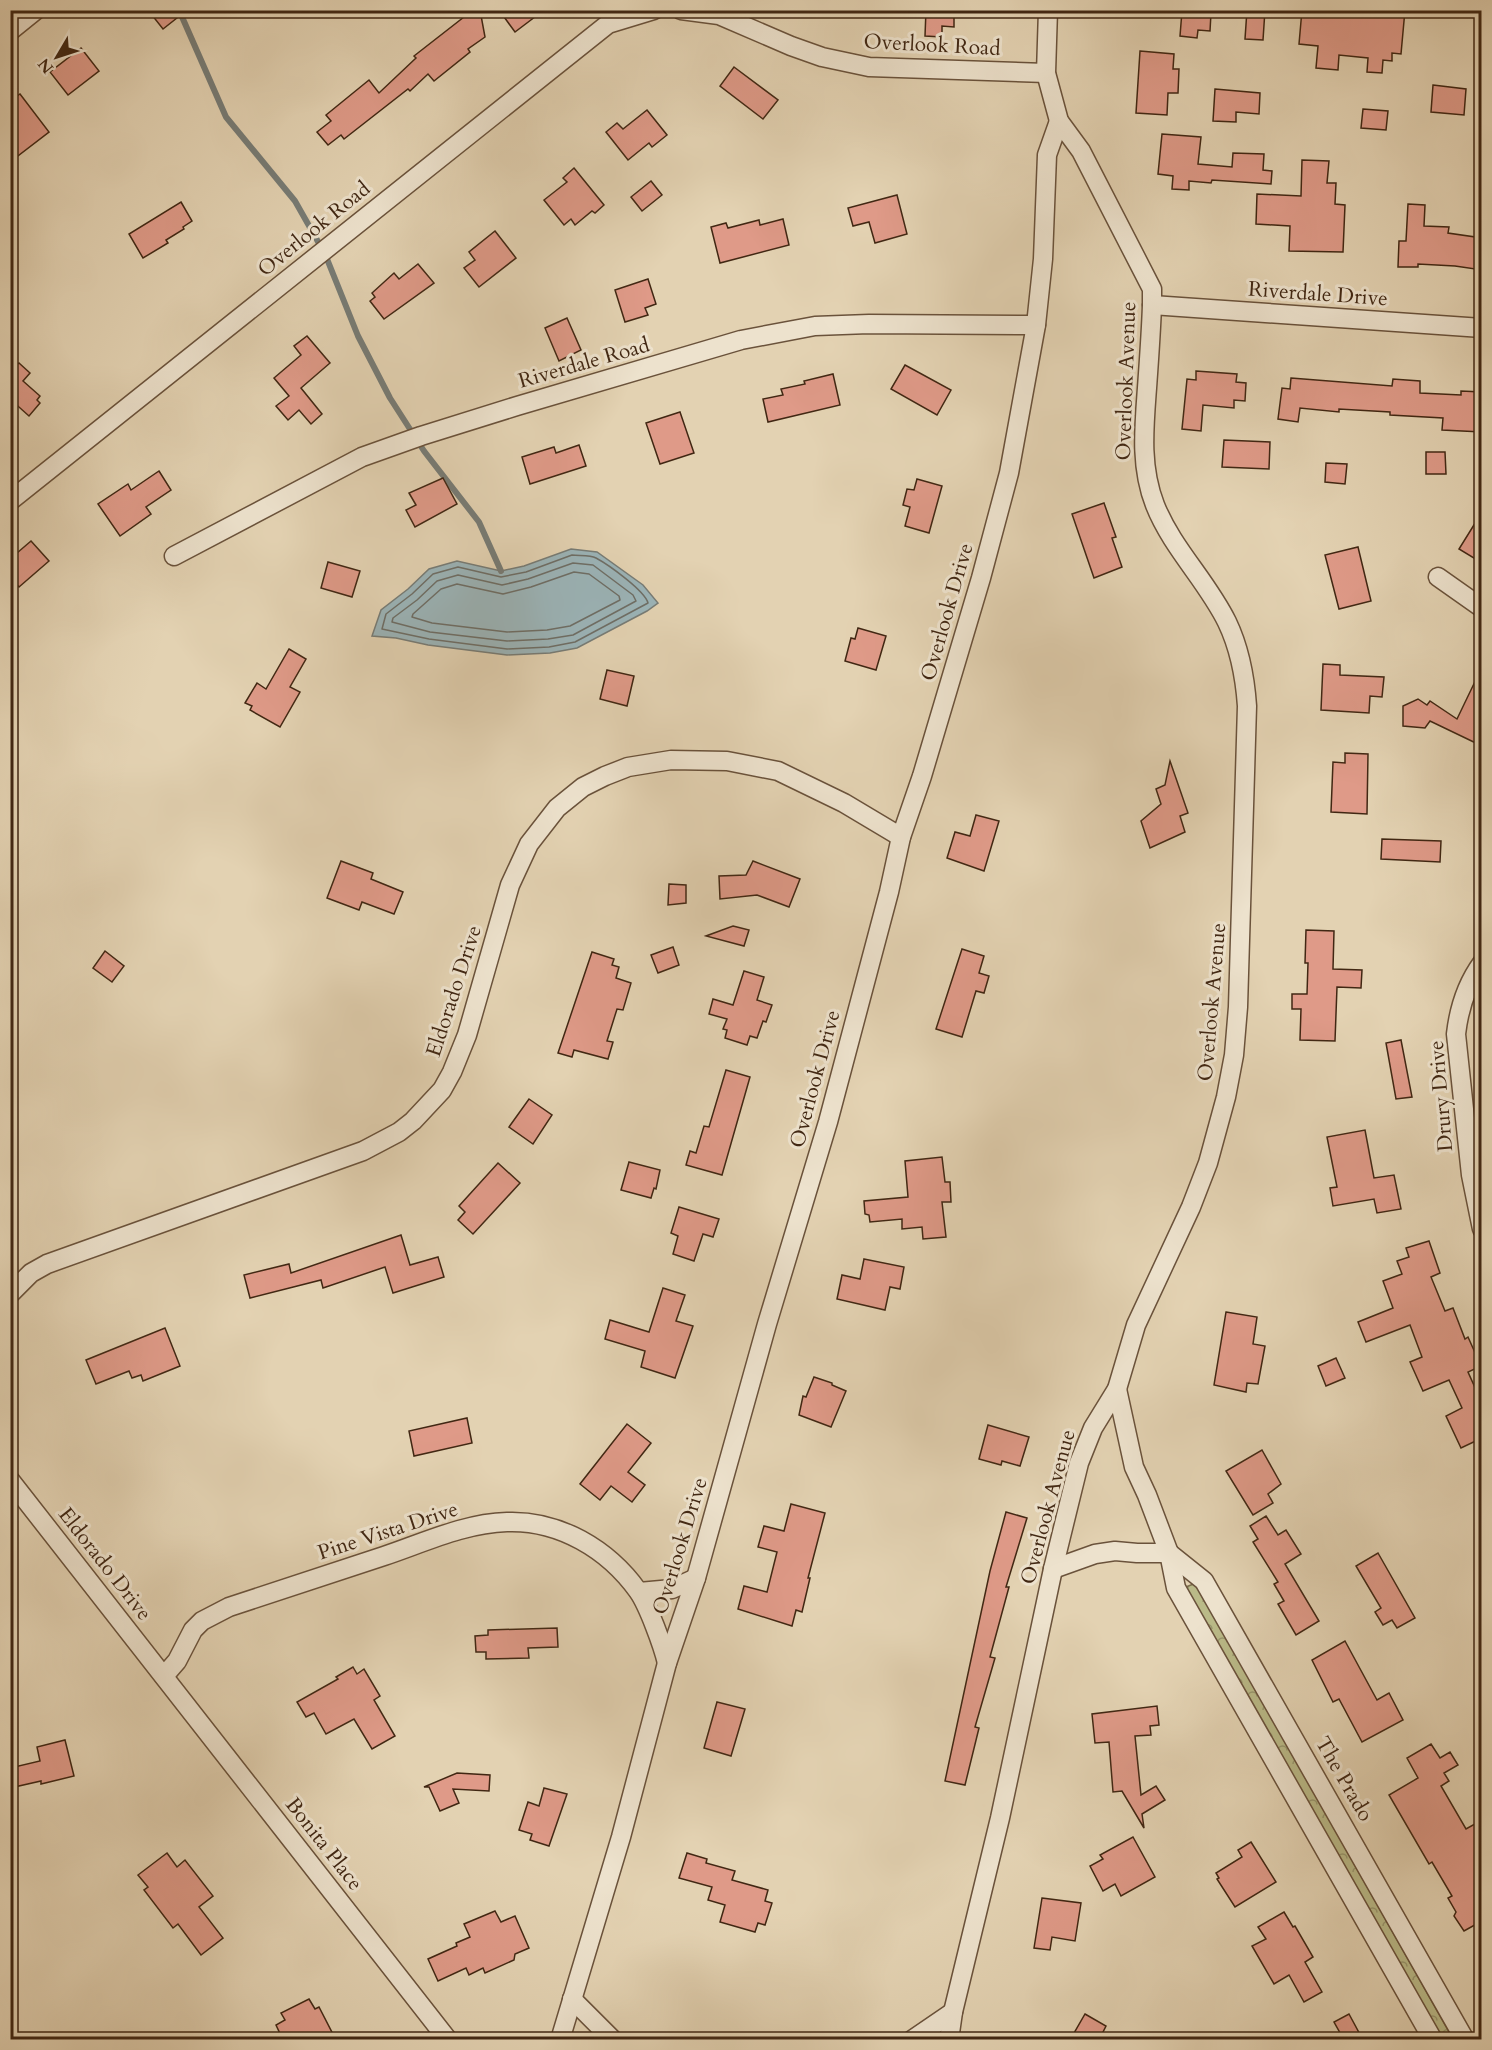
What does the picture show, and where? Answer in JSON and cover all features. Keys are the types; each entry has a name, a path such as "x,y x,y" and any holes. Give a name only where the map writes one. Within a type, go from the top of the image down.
{"street":[{"path":"10,31 36,10"},
{"name":"Overlook Road","path":"10,501 608,24 654,10"},
{"name":"Overlook Road","path":"681,10 719,15 822,57 869,67 1046,73"},
{"name":"Overlook Avenue","path":"949,2040 952,2012 1000,1818 1053,1569 1079,1463 1092,1428 1118,1389 1136,1325 1191,1207 1208,1163 1226,1097 1234,1055 1241,948 1247,706 1245,677 1227,622 1170,534 1149,486 1144,463 1144,431 1152,289 1081,151 1059,121 1046,73 1048,10"},
{"name":"Overlook Drive","path":"560,2040 621,1837 667,1663 696,1578 767,1324 831,1111 889,892 901,837 922,776 981,578 1006,484 1036,325 1043,259 1047,155 1059,121"},
{"name":"Riverdale Drive","path":"1152,305 1482,328"},
{"name":"Riverdale Road","path":"174,556 362,457 506,409 741,340 815,326 1036,325"},
{"path":"1438,576 1482,608"},
{"name":"Eldorado Drive","path":"10,1294 31,1273 47,1264 363,1151 399,1132 413,1121 442,1090 452,1072 467,1035 510,885 529,844 557,808 583,788 604,776 628,767 671,760 727,761 778,771 844,803 901,837"},
{"name":"Drury Drive","path":"1482,963 1466,990 1458,1012 1456,1034 1471,1175 1482,1229"},
{"path":"1118,1389 1134,1467 1169,1553 1176,1588 1433,2040"},
{"name":"Eldorado Drive","path":"10,1480 164,1676"},
{"name":"Pine Vista Drive","path":"164,1676 177,1661 193,1630 202,1621 228,1607 479,1526 507,1522 536,1524 559,1529 575,1536 609,1559 639,1592 667,1663"},
{"path":"1053,1569 1095,1554 1115,1551 1169,1553"},
{"name":"The Prado","path":"1169,1553 1204,1581 1466,2040"},
{"path":"639,1592 672,1589 696,1578"},
{"name":"Bonita Place","path":"164,1676 448,2040"},
{"path":"572,1999 613,2040"},
{"path":"912,2040 952,2012"}],"green space":[{"path":"1196,1583 1453,2039 1438,2039 1181,1589"}],"water":[{"path":"571,549 597,552 643,585 658,603 577,648 550,653 507,655 372,636 381,610 429,569 457,561 501,571 524,566"}],"building":[{"path":"148,10 187,10 163,29"},
{"path":"473,10 480,10 485,37 468,49 470,52 434,81 428,74 410,91 408,89 344,139 341,135 328,145 317,132 331,121 326,115 369,80 379,93 416,58 414,56"},
{"path":"499,10 544,10 515,32"},
{"path":"926,10 954,10 954,27 942,26 942,37 925,36"},
{"path":"1247,10 1265,10 1263,40 1245,39"},
{"path":"1302,10 1405,10 1401,54 1392,53 1392,61 1383,60 1382,73 1367,72 1368,58 1339,55 1338,70 1316,68 1318,46 1299,44"},
{"path":"1182,11 1211,13 1210,31 1198,30 1197,38 1180,36"},
{"path":"81,48 99,71 68,95 50,72"},
{"path":"1140,51 1174,54 1173,69 1179,69 1178,93 1168,93 1167,115 1136,113"},
{"path":"734,67 778,100 763,119 720,86"},
{"path":"1433,85 1466,89 1464,115 1431,112"},
{"path":"1215,89 1260,93 1259,114 1236,112 1236,122 1213,121"},
{"path":"20,94 49,132 10,162 10,101"},
{"path":"1363,109 1388,111 1386,130 1361,128"},
{"path":"647,110 667,135 652,147 649,143 628,160 606,132 617,123 623,129"},
{"path":"1162,134 1201,137 1198,164 1232,167 1233,153 1264,154 1263,170 1272,171 1271,184 1212,180 1211,183 1189,181 1189,190 1172,189 1173,176 1158,174"},
{"path":"1302,160 1329,161 1327,183 1336,183 1335,204 1345,205 1343,252 1289,251 1290,226 1256,224 1257,194 1301,196"},
{"path":"574,168 604,205 595,213 592,211 575,225 571,219 564,225 544,200 567,182 563,178"},
{"path":"651,181 662,195 642,211 631,197"},
{"path":"897,195 907,234 875,243 869,222 853,226 848,208"},
{"path":"181,202 192,221 166,240 168,243 143,258 129,234"},
{"path":"1408,204 1425,205 1424,226 1449,227 1448,233 1482,238 1482,270 1418,264 1418,267 1398,267 1399,241 1406,241"},
{"path":"783,219 789,245 720,263 711,227 726,223 728,228 759,220 760,225"},
{"path":"495,231 516,258 479,287 464,268 475,260 469,252"},
{"path":"418,264 434,283 384,319 370,301 375,297 372,293 394,273 399,279"},
{"path":"648,279 656,304 645,308 648,315 625,322 615,290"},
{"path":"567,318 581,350 559,361 545,328"},
{"path":"307,336 330,363 301,388 322,414 311,424 299,410 288,420 276,406 289,396 274,378 301,355 294,346"},
{"path":"19,363 30,373 23,381 40,396 37,400 40,403 29,416 10,399 10,370"},
{"path":"905,365 951,390 937,415 891,389"},
{"path":"1196,371 1237,374 1236,382 1246,383 1245,401 1234,400 1234,408 1203,405 1201,431 1182,429 1187,379 1196,380"},
{"path":"833,374 840,405 768,422 763,399 783,395 781,389 805,384 804,381"},
{"path":"1291,378 1392,386 1393,379 1420,381 1420,393 1461,395 1461,391 1482,392 1482,432 1442,430 1443,418 1390,415 1390,412 1339,409 1339,412 1300,408 1298,422 1278,419 1282,388 1290,389"},
{"path":"680,412 694,453 660,464 646,423"},
{"path":"1224,440 1270,442 1269,469 1222,467"},
{"path":"579,445 586,466 530,484 522,457 554,447 556,453"},
{"path":"1426,452 1445,452 1446,474 1426,474"},
{"path":"1326,463 1347,464 1345,484 1325,482"},
{"path":"159,471 171,490 146,507 151,514 120,536 98,504 128,484 131,490"},
{"path":"443,478 457,504 415,527 406,510 416,505 409,493"},
{"path":"917,479 942,486 929,533 905,526 910,507 903,505 907,489 914,490"},
{"path":"1104,503 1116,537 1112,538 1122,567 1094,578 1072,514"},
{"path":"1482,512 1482,563 1459,549"},
{"path":"31,541 49,561 19,587 10,577 10,559"},
{"path":"1358,547 1371,601 1339,609 1325,555"},
{"path":"328,562 360,571 352,597 321,588"},
{"path":"858,628 886,636 876,670 845,661 851,638 855,639"},
{"path":"289,649 306,659 290,687 300,692 280,727 250,710 252,706 245,703 257,683 266,689"},
{"path":"1323,664 1340,665 1340,675 1384,677 1382,697 1370,696 1369,713 1321,710"},
{"path":"1482,667 1482,746 1430,721 1425,728 1403,726 1403,706 1418,699 1427,705 1430,701 1457,719"},
{"path":"607,670 634,676 627,706 600,699"},
{"path":"1345,753 1368,754 1367,814 1331,812 1333,762 1345,763"},
{"path":"1170,761 1188,813 1180,816 1185,832 1150,848 1141,821 1161,804 1156,789 1165,785"},
{"path":"976,815 999,821 984,871 947,858 955,832 970,836"},
{"path":"1382,839 1441,841 1440,862 1381,859"},
{"path":"341,861 373,873 371,879 403,892 394,914 362,902 359,910 327,898"},
{"path":"753,861 800,879 789,907 757,895 720,899 719,876 746,875"},
{"path":"669,884 686,885 686,903 668,905"},
{"path":"733,926 749,930 744,946 706,936"},
{"path":"1306,930 1334,931 1333,969 1362,970 1361,988 1337,987 1335,1041 1300,1040 1301,1009 1292,1009 1292,994 1307,994"},
{"path":"673,947 679,965 658,973 651,955"},
{"path":"962,949 984,956 979,973 989,976 984,993 976,991 962,1037 936,1029"},
{"path":"105,951 124,966 112,982 93,968"},
{"path":"592,952 614,959 612,965 619,967 616,978 631,983 623,1010 617,1009 607,1041 613,1042 608,1059 574,1050 572,1057 558,1053"},
{"path":"744,971 764,977 757,1000 772,1005 757,1038 750,1036 747,1045 725,1038 727,1030 723,1029 727,1019 709,1014 713,999 733,1005"},
{"path":"1401,1040 1412,1097 1396,1099 1386,1043"},
{"path":"726,1070 750,1077 722,1175 686,1165 690,1151 696,1153 704,1126 709,1127"},
{"path":"529,1099 552,1115 533,1144 509,1127"},
{"path":"1365,1130 1374,1178 1394,1175 1401,1209 1377,1213 1374,1199 1333,1206 1330,1188 1337,1187 1327,1137"},
{"path":"942,1157 945,1182 950,1182 951,1202 942,1202 946,1237 923,1239 922,1227 902,1229 902,1219 870,1222 869,1215 865,1214 864,1201 908,1197 905,1161"},
{"path":"629,1162 660,1170 656,1189 654,1188 651,1198 621,1190"},
{"path":"498,1163 520,1183 473,1234 458,1220 465,1212 459,1206"},
{"path":"679,1207 719,1219 713,1237 703,1234 694,1261 673,1254 678,1236 671,1233"},
{"path":"401,1235 410,1265 438,1257 444,1277 393,1293 385,1267 323,1288 321,1280 250,1298 244,1275 289,1264 291,1273"},
{"path":"1429,1241 1440,1273 1431,1277 1445,1311 1453,1308 1465,1339 1468,1337 1481,1366 1468,1372 1482,1403 1482,1438 1461,1448 1446,1416 1462,1408 1449,1380 1423,1391 1410,1362 1422,1357 1410,1325 1366,1342 1358,1322 1393,1308 1383,1281 1402,1274 1397,1261 1409,1257 1406,1248"},
{"path":"864,1259 904,1267 900,1289 890,1287 885,1310 837,1299 842,1275 860,1279"},
{"path":"663,1288 685,1295 676,1321 693,1326 675,1378 641,1367 645,1351 605,1339 610,1320 649,1332"},
{"path":"1226,1312 1257,1317 1253,1344 1265,1346 1258,1384 1247,1383 1246,1392 1214,1385"},
{"path":"165,1328 180,1366 143,1381 141,1375 132,1378 129,1371 96,1384 86,1360"},
{"path":"1336,1358 1345,1378 1326,1386 1318,1366"},
{"path":"814,1377 846,1391 831,1427 799,1415 803,1396 806,1397"},
{"path":"467,1418 472,1443 414,1456 409,1431"},
{"path":"627,1424 651,1443 628,1472 645,1485 632,1502 611,1486 600,1500 580,1484"},
{"path":"988,1425 1029,1437 1020,1466 1002,1461 1001,1465 979,1459"},
{"path":"1262,1450 1281,1484 1268,1494 1273,1503 1253,1515 1226,1471"},
{"path":"791,1504 825,1513 808,1578 810,1578 802,1612 796,1610 792,1626 738,1609 744,1586 767,1592 777,1552 758,1547 764,1526 784,1531"},
{"path":"1006,1512 1027,1518 1006,1587 1009,1587 990,1657 995,1658 975,1727 979,1728 965,1785 945,1781 990,1571"},
{"path":"1266,1516 1278,1535 1286,1530 1301,1554 1285,1564 1319,1621 1296,1635 1278,1604 1284,1601 1274,1584 1278,1582 1253,1542 1258,1539 1250,1526"},
{"path":"1378,1553 1415,1618 1397,1628 1392,1620 1383,1625 1375,1612 1381,1608 1356,1566"},
{"path":"557,1628 558,1647 528,1648 529,1658 486,1659 486,1652 476,1652 475,1636 488,1635 488,1630"},
{"path":"1345,1641 1377,1700 1389,1693 1403,1720 1362,1742 1339,1699 1333,1702 1312,1660"},
{"path":"353,1667 357,1674 364,1669 380,1696 374,1700 395,1736 372,1749 354,1719 326,1734 314,1713 306,1717 297,1702 338,1679 336,1677"},
{"path":"717,1702 745,1709 731,1756 704,1748"},
{"path":"1157,1706 1159,1725 1150,1726 1151,1735 1135,1736 1141,1795 1156,1786 1165,1800 1142,1814 1144,1828 1122,1791 1113,1792 1109,1742 1095,1743 1092,1714"},
{"path":"65,1740 74,1776 10,1788 10,1768 40,1761 37,1747"},
{"path":"1431,1744 1440,1758 1450,1752 1458,1765 1444,1773 1449,1781 1441,1786 1466,1829 1482,1820 1482,1921 1464,1931 1454,1916 1456,1912 1448,1898 1452,1896 1432,1862 1429,1864 1389,1795 1418,1778 1407,1758"},
{"path":"457,1773 490,1775 489,1791 453,1789 459,1803 440,1811 429,1787 424,1787"},
{"path":"544,1788 567,1794 549,1846 530,1840 532,1834 519,1830 528,1802 539,1806"},
{"path":"1133,1837 1155,1877 1121,1896 1115,1884 1103,1891 1090,1866 1103,1859 1100,1855"},
{"path":"1251,1842 1276,1882 1235,1907 1217,1879 1219,1878 1216,1873 1242,1857 1238,1850"},
{"path":"167,1853 177,1867 185,1860 213,1896 199,1907 223,1938 201,1955 178,1924 173,1928 144,1890 148,1887 138,1875"},
{"path":"687,1853 707,1859 706,1863 735,1871 732,1880 768,1890 765,1901 772,1903 765,1925 758,1923 755,1932 720,1922 725,1905 708,1900 712,1887 679,1878"},
{"path":"1042,1898 1081,1903 1075,1941 1052,1937 1050,1950 1034,1948"},
{"path":"495,1911 501,1922 515,1916 529,1948 515,1954 514,1960 485,1973 483,1968 469,1975 466,1968 438,1981 428,1959 457,1946 456,1943 470,1937 464,1924"},
{"path":"1284,1912 1313,1957 1305,1962 1322,1992 1304,2002 1289,1975 1274,1984 1252,1946 1266,1939 1258,1927"},
{"path":"309,1999 315,2009 319,2007 336,2040 283,2040 276,2025 285,2020 281,2013"},
{"path":"1085,2014 1106,2026 1099,2040 1070,2040"},
{"path":"1349,2014 1363,2040 1344,2040 1334,2022"}],"waterway":[{"path":"179,10 226,117 295,201 325,254 358,336 390,398 424,451 479,522 501,571"}]}
